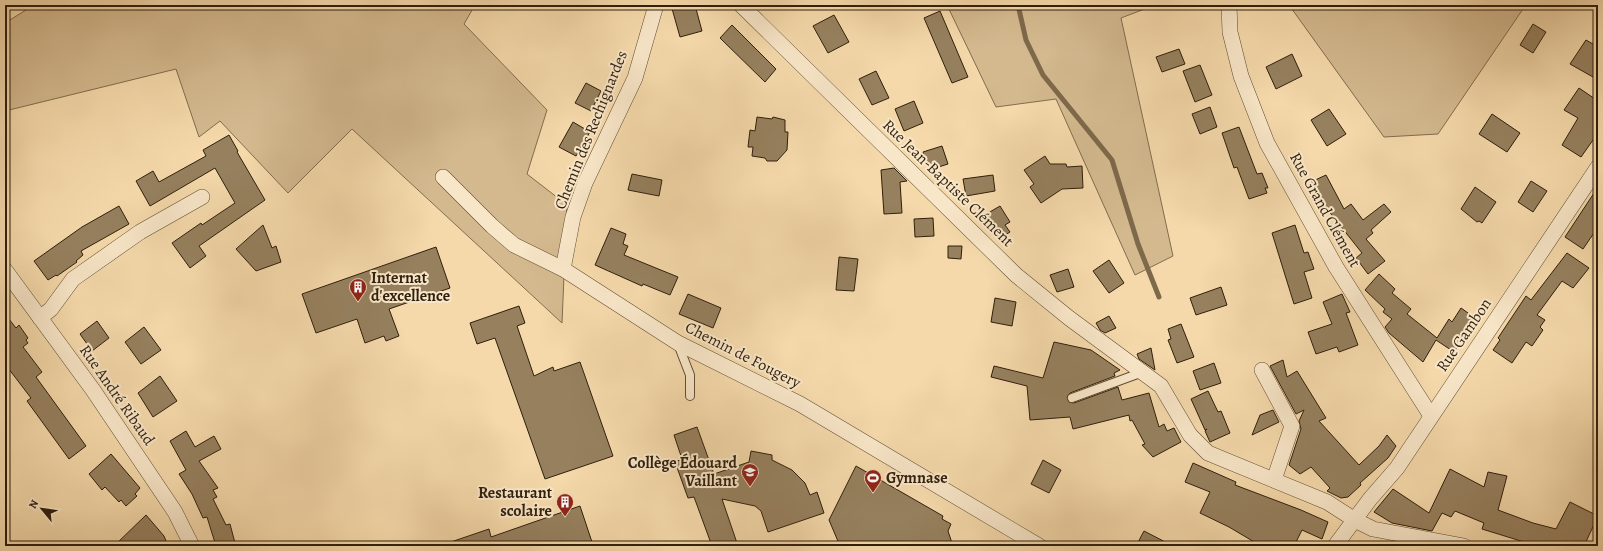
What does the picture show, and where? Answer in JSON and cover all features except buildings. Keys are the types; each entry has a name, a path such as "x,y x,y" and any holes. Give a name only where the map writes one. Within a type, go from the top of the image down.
{"street":[{"name":"Chemin des Rechignardes","path":"563,269 573,217 585,183 635,78 656,5"},
{"name":"Rue Jean-Baptiste Clément","path":"741,5 1016,275 1068,318 1161,386 1190,435 1208,453 1327,502 1355,520 1374,529 1464,546"},
{"name":"Rue Grand Clément","path":"1229,5 1230,32 1241,76 1267,143 1336,267 1431,416"},
{"name":"Rue Gambon","path":"1335,546 1370,499 1397,468 1598,167"},
{"name":"Chemin de Fougery","path":"443,177 492,226 514,245 563,269 678,343 800,404 1034,545"},
{"path":"40,318 51,309 73,279 140,232 202,197"},
{"name":"Rue André Ribaud","path":"5,270 93,390 171,506 192,546"},
{"path":"1262,370 1292,426 1274,480"}],"lane":[{"path":"678,343 690,375 690,396"},
{"path":"1072,398 1143,372"}],"shaded area":[{"path":"34,5 475,5 464,24 547,110 527,174 567,205 562,323 352,129 288,193 220,121 199,137 176,69 5,111 5,23"},
{"path":"947,5 1155,5 1121,18 1173,256 1135,275 1056,99 996,107"},
{"path":"1289,5 1530,5 1523,9 1438,134 1384,137"}],"waterway":[{"path":"1018,5 1026,40 1043,75 1112,160 1138,244 1159,297"}],"place":[{"name":"Internat d'excellence","path":"358,302"},
{"name":"Collège Édouard Vaillant","path":"750,487"},
{"name":"Gymnase","path":"873,493"},
{"name":"Restaurant scolaire","path":"565,517"}]}
